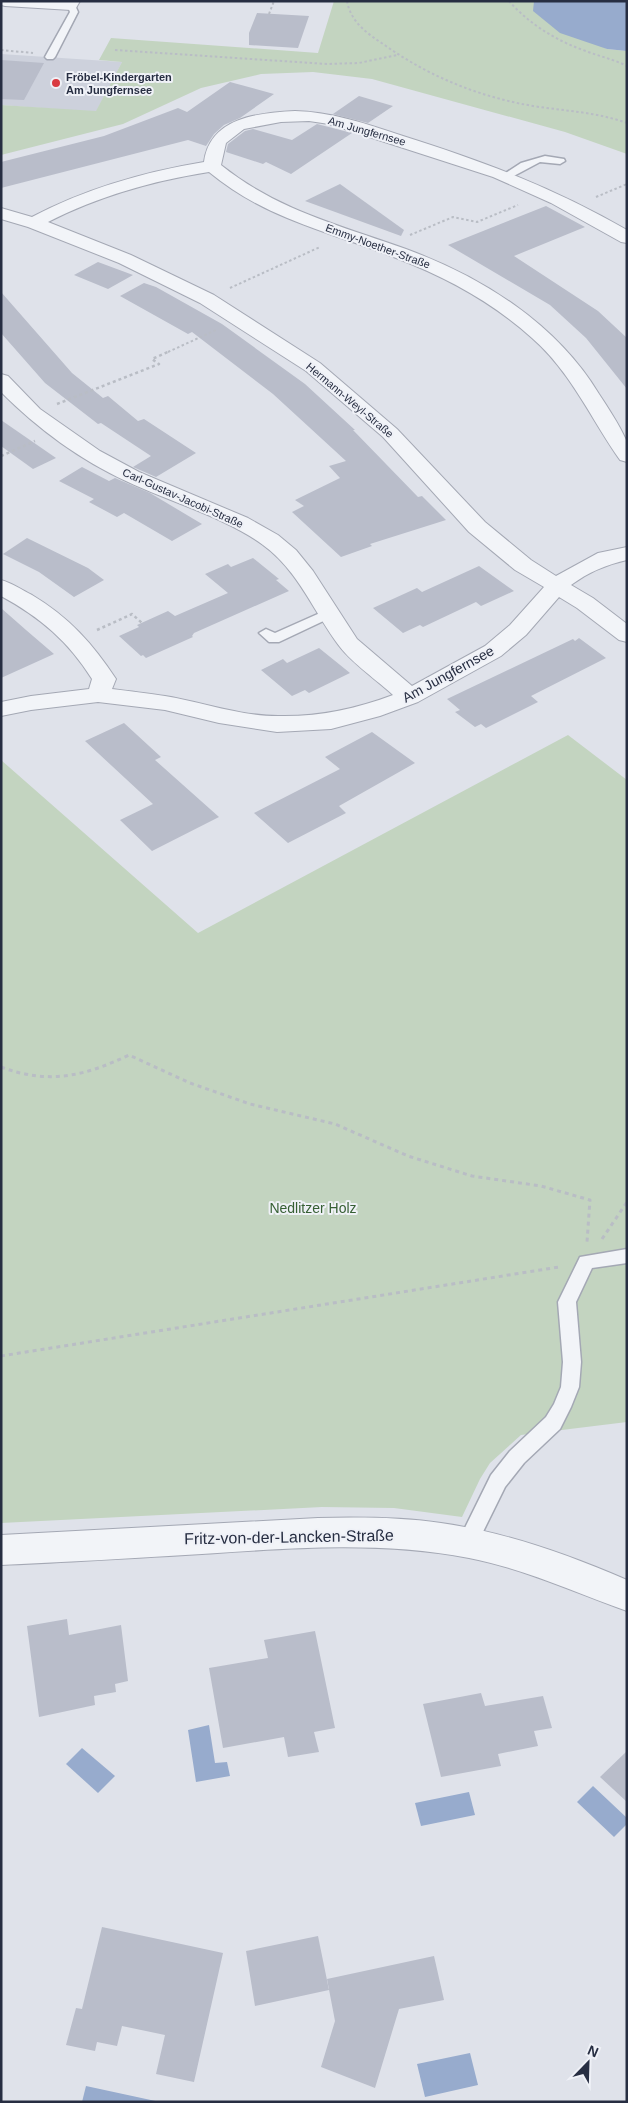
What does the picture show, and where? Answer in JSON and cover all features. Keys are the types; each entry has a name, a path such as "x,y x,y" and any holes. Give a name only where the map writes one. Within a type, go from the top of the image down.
{"street":[{"path":"6,1 72,3"},
{"name":"Am Jungfernsee","path":"212,166 214,149 220,139 230,131 262,119 301,116 340,122 454,157 506,176 573,207 627,238"},
{"path":"34,223 61,208 131,181 212,166"},
{"name":"Emmy-Noether-Straße","path":"212,166 232,183 262,200 316,223 384,246 429,264 477,290 514,314 544,339 570,367 595,403 612,437 627,456"},
{"name":"Hermann-Weyl-Straße","path":"1,213 34,223 125,259 207,299 313,367 390,433 477,527 523,565 558,585 627,635"},
{"name":"Carl-Gustav-Jacobi-Straße","path":"1,380 33,413 93,455 132,476 201,504 270,540 288,555 305,576 349,644 410,697"},
{"name":"Am Jungfernsee","path":"1,709 31,703 98,695 165,704 219,716 277,724 331,722 372,711 410,697 493,651 518,630 558,585 587,566 627,553"},
{"path":"1,587 34,605 63,626 88,652 104,679 98,695"},
{"name":"Fritz-von-der-Lancken-Straße","path":"1,1550 295,1534 407,1535 468,1542 535,1560 580,1575 627,1596"}],"lane":[{"path":"50,56 74,12 72,3"},
{"path":"506,176 535,159 544,158 560,161"},
{"path":"266,633 274,639 329,614"},
{"path":"468,1542 498,1481 517,1457 552,1423 562,1407 570,1387 572,1362 567,1302 586,1262 627,1256"}],"path":[{"path":"269,14 274,1"},
{"path":"347,1 348,11 353,20 397,55 444,80 504,101 594,114 627,123"},
{"path":"509,1 550,35 590,53 605,56 627,66"},
{"path":"1,50 50,56"},
{"path":"116,50 327,64 359,63 397,55"},
{"path":"573,207 627,184"},
{"path":"384,246 453,217 477,222 545,194"},
{"path":"207,299 348,234"},
{"path":"33,413 159,364 152,359 239,319"},
{"path":"1,456 57,431"},
{"path":"102,638 96,631 132,614 142,622"},
{"path":"1,1067 11,1072 54,1077 94,1071 129,1055 190,1083 250,1104 335,1124 417,1159 472,1176 541,1186 590,1200 586,1262"},
{"path":"1,1356 586,1262 627,1202"}],"shaded area":[{"name":"Fröbel-Kindergarten Am Jungfernsee","path":"1,54 122,62 96,112 1,105"}],"green space":[{"path":"334,1 534,1 534,11 607,49 627,51 627,154 565,132 372,79 313,72 261,74 201,88 123,124 1,155 1,105 96,111 122,62 99,60 111,38 318,53"},
{"name":"Nedlitzer Holz","path":"568,735 627,780 627,1422 521,1435 490,1463 480,1479 462,1517 394,1508 322,1507 1,1523 1,760 198,933"}],"water":[{"path":"534,1 627,1 627,51 607,49 560,33 533,11"},
{"path":"209,1725 215,1763 227,1762 230,1776 196,1782 188,1730"},
{"path":"82,1748 115,1776 98,1793 66,1764"},
{"path":"593,1786 627,1818 627,1824 614,1837 577,1802"},
{"path":"469,1792 475,1815 421,1826 415,1803"},
{"path":"470,2053 478,2085 425,2097 417,2064"},
{"path":"86,2086 160,2102 82,2102"}],"building":[{"path":"257,13 309,16 298,48 249,45 249,33"},
{"path":"1,60 44,63 24,100 1,99"},
{"path":"230,82 274,94 240,118 224,125 214,134 206,146 188,140 1,188 1,162 104,136 178,108 187,112"},
{"path":"359,96 393,106 368,123 333,114"},
{"path":"317,124 352,133 291,174 266,162 263,164 226,152 228,144 245,131 253,129 292,140"},
{"path":"340,184 404,230 401,236 305,201"},
{"path":"546,206 585,227 514,256 598,311 627,338 627,389 586,338 550,305 448,245"},
{"path":"98,262 133,275 108,289 74,275"},
{"path":"144,283 156,287 222,324 305,384 355,430 353,430 418,497 422,496 446,520 370,544 372,546 341,557 292,512 304,506 295,500 340,478 329,466 346,461 273,394 192,332 188,334 120,296"},
{"path":"1,292 72,373 103,398 108,396 138,421 144,419 196,453 156,477 133,467 151,456 101,423 98,424 45,383 1,333"},
{"path":"1,420 56,458 33,469 1,446"},
{"path":"82,467 109,481 115,478 150,493 202,524 172,541 124,513 117,517 89,502 94,499 59,481"},
{"path":"27,538 88,568 104,580 74,597 39,572 3,554"},
{"path":"253,558 279,579 276,580 289,591 194,633 193,637 146,658 143,655 141,656 119,636 139,627 137,625 168,611 175,616 228,593 205,574 228,564 231,567"},
{"path":"479,566 514,591 481,606 476,602 423,627 420,625 403,633 373,608 417,588 422,592"},
{"path":"1,608 26,630 54,654 1,678"},
{"path":"579,638 606,658 531,696 538,702 486,728 481,724 475,727 455,712 460,710 447,699 573,639 575,641"},
{"path":"319,648 350,673 309,693 305,690 292,696 261,670 283,659 287,663"},
{"path":"124,723 161,757 155,760 219,817 152,851 120,820 153,804 85,741"},
{"path":"372,732 415,763 339,806 346,813 288,843 254,813 340,769 325,757"},
{"path":"67,1619 69,1635 121,1625 128,1681 115,1684 116,1692 94,1696 95,1705 39,1717 27,1626"},
{"path":"315,1631 335,1728 314,1732 319,1752 288,1757 284,1737 223,1748 209,1668 268,1658 264,1640"},
{"path":"481,1693 485,1706 543,1696 552,1728 534,1731 538,1746 498,1754 501,1766 441,1777 423,1704"},
{"path":"627,1751 627,1802 600,1777"},
{"path":"102,1927 223,1953 194,2082 156,2074 165,2035 122,2026 117,2046 97,2042 95,2051 66,2045 76,2008 82,2009"},
{"path":"318,1936 329,1990 255,2006 246,1951"},
{"path":"434,1956 444,2000 399,2009 375,2088 321,2067 335,2021 327,1979"}],"place":[{"name":"Fröbel-Kindergarten Am Jungfernsee","path":"56,83"}]}
